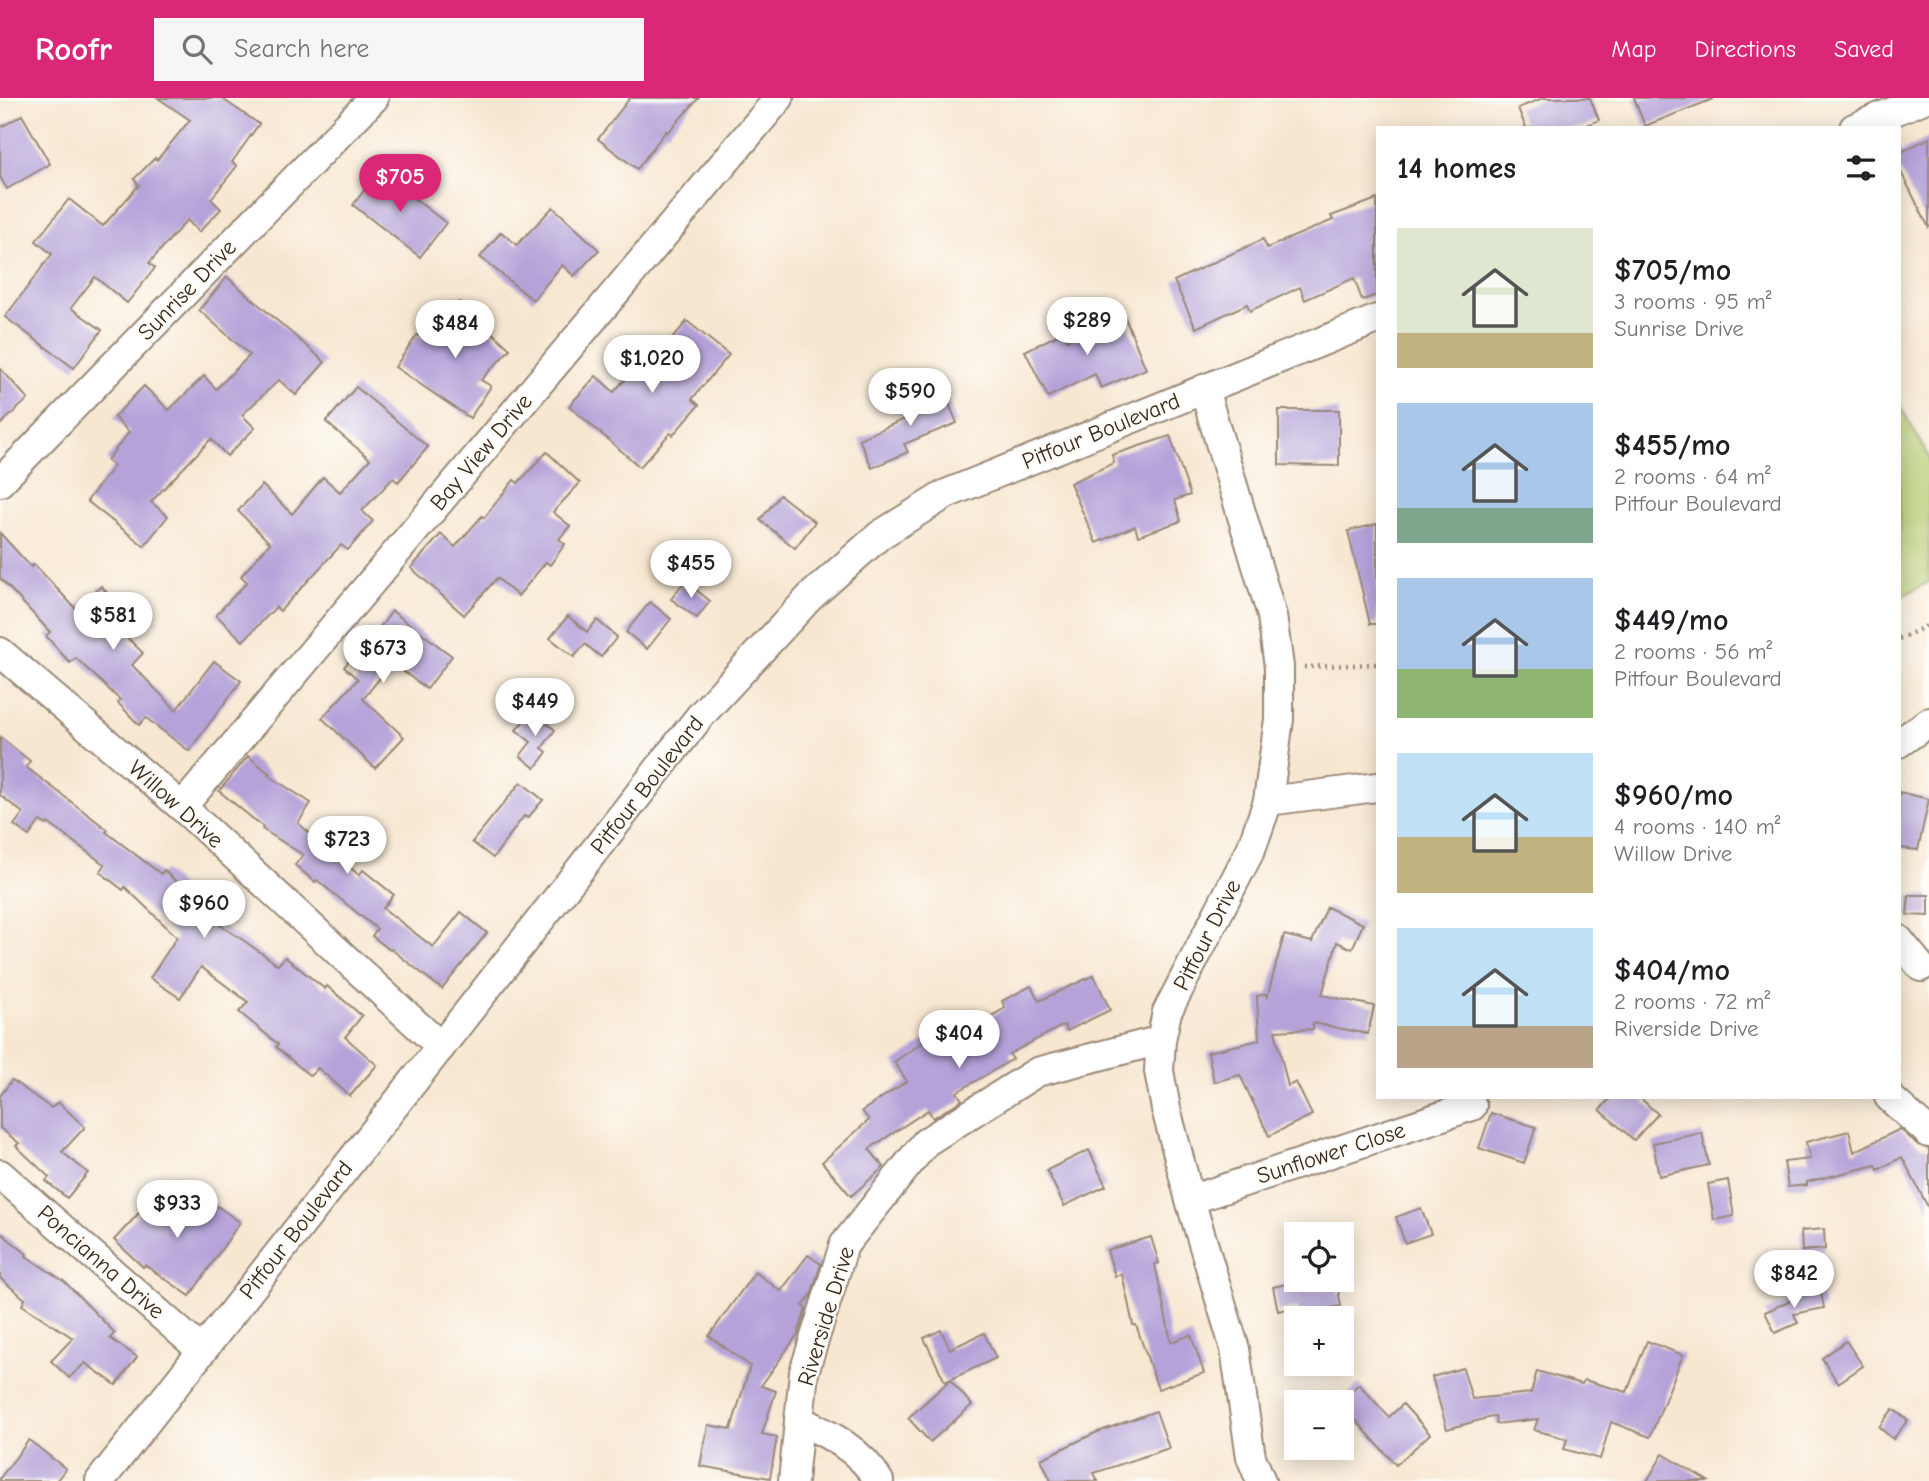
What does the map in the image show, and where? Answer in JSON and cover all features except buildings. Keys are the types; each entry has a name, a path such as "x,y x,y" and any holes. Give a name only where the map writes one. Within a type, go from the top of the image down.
{"street":[{"name":"Sunrise Drive","path":"0,482 374,98"},
{"name":"Bay View Drive","path":"181,807 779,98"},
{"path":"1856,126 1877,108 1926,98"},
{"name":"Pitfour Boulevard","path":"100,1481 701,715 810,597 880,535 946,494 1376,319"},
{"name":"Pitfour Drive","path":"1204,389 1272,616 1279,667 1279,719 1268,801 1251,849 1167,1012 1161,1040 1160,1071 1166,1109 1190,1200 1235,1349 1251,1457 1261,1481"},
{"name":"Willow Drive","path":"0,652 181,807 441,1047"},
{"path":"1901,742 1929,722"},
{"path":"1268,801 1376,787"},
{"path":"1901,942 1921,967"},
{"name":"Riverside Drive","path":"793,1481 804,1372 844,1245 926,1142 1037,1072 1161,1040"},
{"path":"1891,1099 1929,1133"},
{"name":"Sunflower Close","path":"1190,1200 1472,1106"},
{"name":"Poncianna Drive","path":"0,1174 202,1351"},
{"path":"799,1420 839,1440 873,1470 879,1481"}],"path":[{"path":"1901,638 1929,625"},
{"path":"1279,667 1376,664"}],"green space":[{"path":"1901,408 1929,457 1929,582 1901,597"}]}
